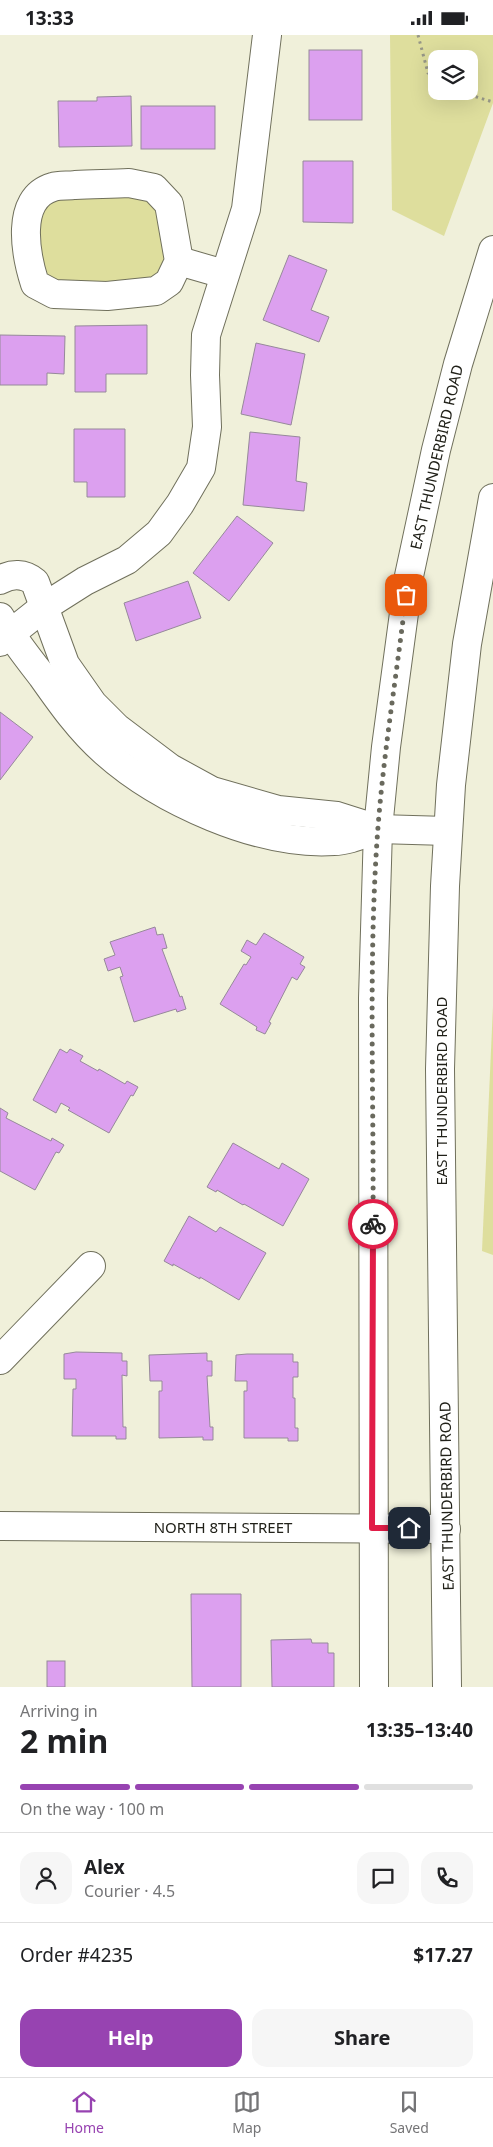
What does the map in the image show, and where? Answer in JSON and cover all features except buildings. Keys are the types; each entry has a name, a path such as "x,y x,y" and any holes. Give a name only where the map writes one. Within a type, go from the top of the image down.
{"main road":[{"path":"160,776 126,769 105,752 72,718 3,631 85,581 127,560 159,533 180,504 201,468 207,427 206,335 246,209 267,35"},
{"path":"129,183 154,188 169,204 178,261 169,282 156,291 107,296 54,294 35,285 26,237 28,210 39,192 54,186 129,183"},
{"name":"EAST THUNDERBIRD ROAD","path":"374,1687 372,1528 373,998 378,829 386,747 409,576 436,450 458,364 493,250"},
{"path":"178,261 224,274"},
{"name":"EAST THUNDERBIRD ROAD","path":"447,1687 440,1069 447,831 467,644 493,498"},
{"path":"0,580 8,575 17,574 28,577 34,582 65,663 93,704 107,719 146,751 160,776 206,814 237,826 301,839 336,841 378,829 447,831"},
{"path":"0,1360 91,1266"},
{"name":"NORTH 8TH STREET","path":"0,1526 446,1529"}],"path":[{"path":"418,35 428,73"},
{"path":"478,98 493,103"}],"green space":[{"path":"390,35 493,35 493,103 444,236 392,210"},
{"path":"154,188 169,282 35,284 39,192"},
{"path":"493,1006 493,1255 482,1251"}],"way so far":[{"path":"373,1224 373,998 378,829 386,747 406,595"}],"route":[{"path":"373,1224 372,1528 409,1528"}]}
